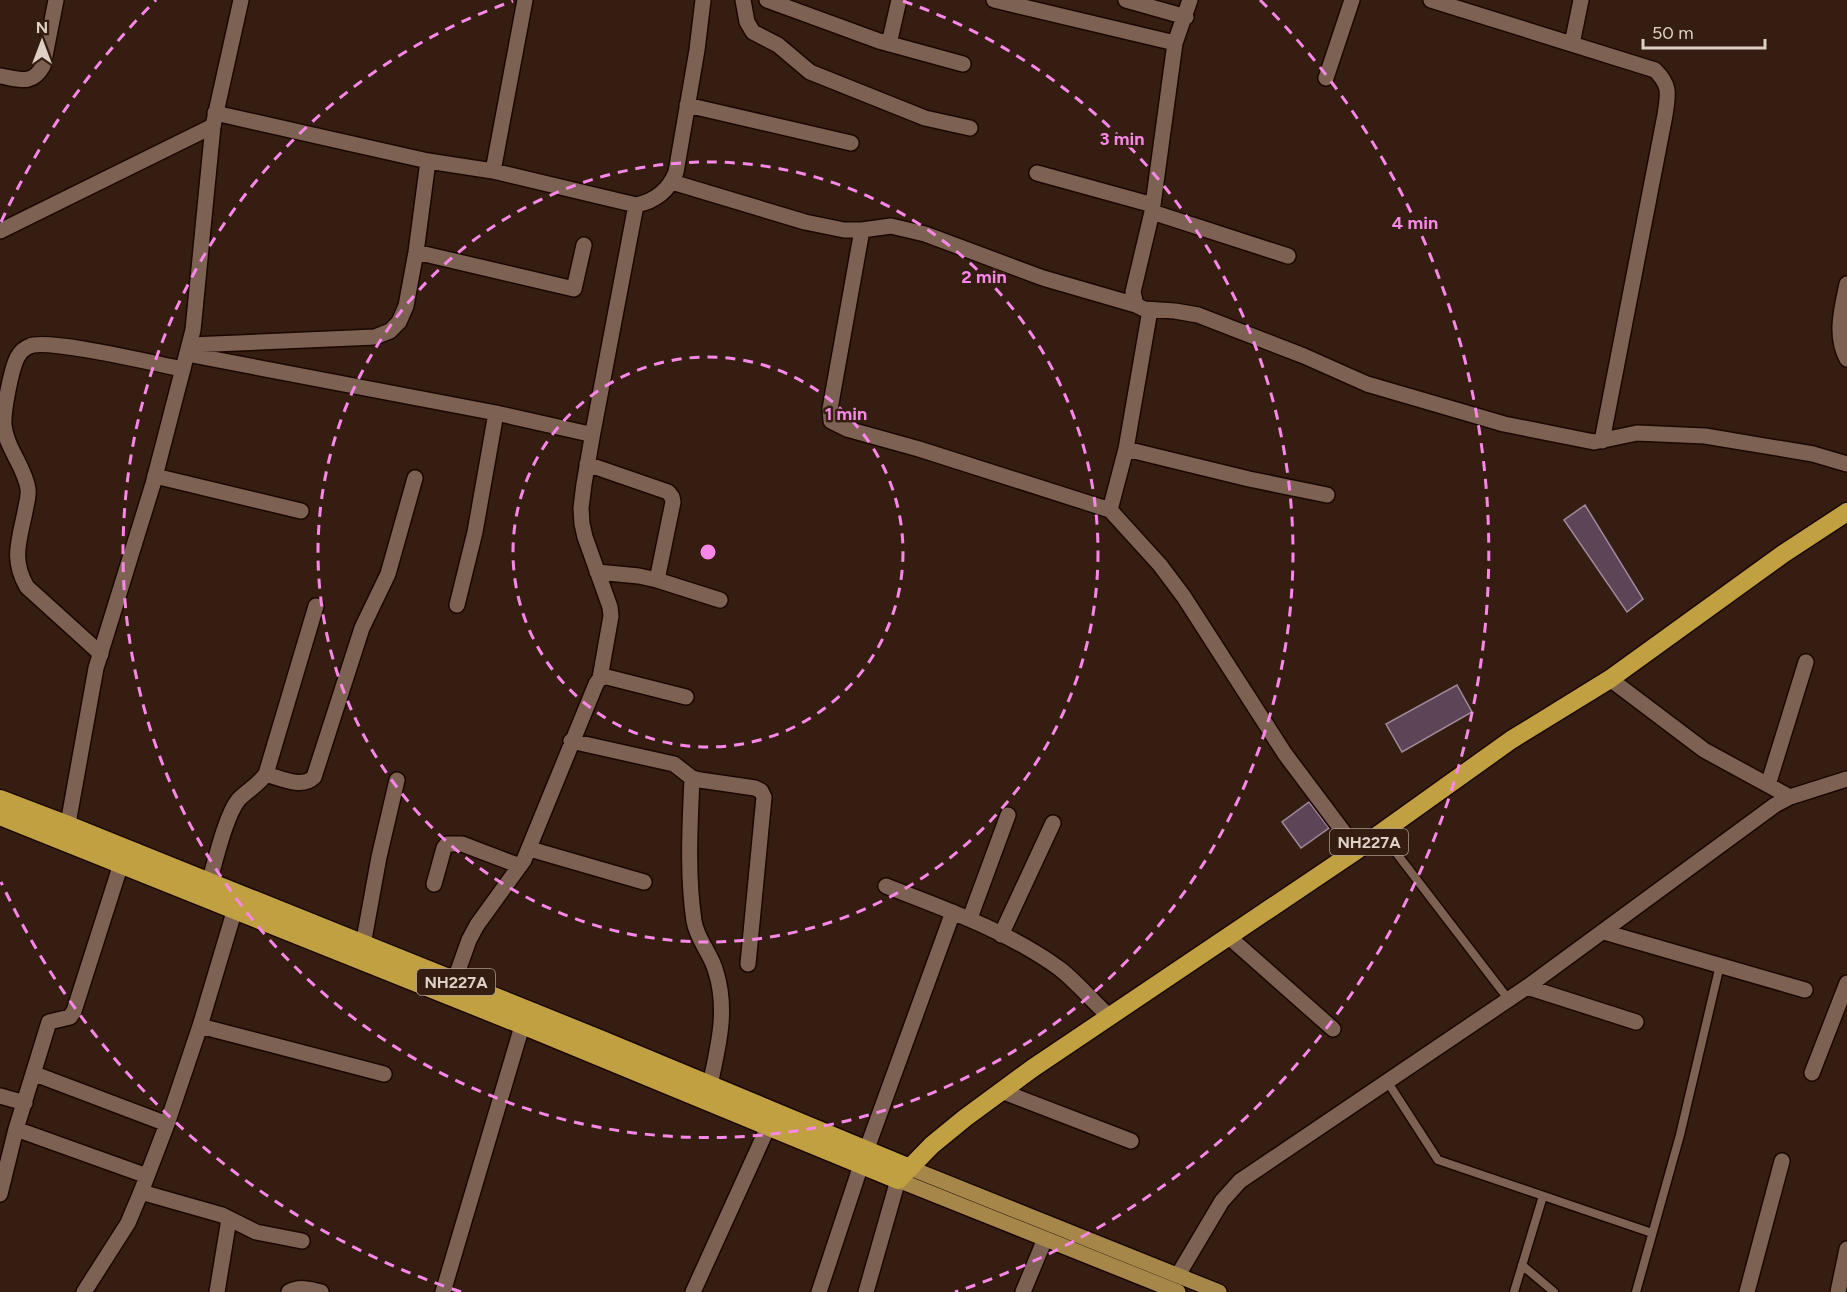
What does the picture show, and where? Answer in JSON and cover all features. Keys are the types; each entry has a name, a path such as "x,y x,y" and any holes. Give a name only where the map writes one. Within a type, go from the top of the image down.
{"highway":[{"name":"NH227A","path":"0,800 121,864 525,1018 710,1085 864,1158 904,1174 932,1145 1001,1091 1357,850 1511,740 1610,679 1783,554 1847,512"},
{"name":"NH227A","path":"0,816 66,833 209,883 454,982 525,1018 768,1127 864,1158"}],"main road":[{"path":"904,1174 1179,1275 1219,1292"},
{"path":"904,1174 1150,1287 1178,1292"}],"street":[{"path":"0,76 24,80 38,76 43,66 56,0"},
{"path":"66,833 96,668 155,476 193,330 214,120 241,0"},
{"path":"494,171 525,0"},
{"path":"0,231 214,120 428,161 494,171 636,205 647,203 658,198 672,182 676,172 698,50 703,0"},
{"path":"743,0 747,22 753,32 778,45 810,72 925,118 970,128"},
{"path":"767,0 889,44 963,64"},
{"path":"889,44 899,0"},
{"path":"994,0 1175,43"},
{"path":"1126,0 1186,17"},
{"path":"1110,510 1126,449 1143,307 1133,292 1152,208 1175,43 1186,17 1190,0"},
{"path":"1326,78 1352,0"},
{"path":"1431,0 1466,5 1572,44 1655,70 1664,79 1668,91 1602,441"},
{"path":"1572,44 1581,0"},
{"path":"687,105 851,144"},
{"path":"187,356 375,337 390,331 399,322 406,306 428,161"},
{"path":"1037,173 1152,208 1288,256"},
{"path":"672,182 805,222 844,230 891,226 925,234 1043,278 1143,307 1198,315 1304,356 1344,376 1420,401 1504,424 1568,439 1594,442 1637,433 1705,436 1813,454 1847,464"},
{"path":"454,982 469,940 477,926 530,849 572,741 600,678 611,615 585,537 581,508 587,464 636,205"},
{"path":"862,230 830,409 831,421 847,429 919,449 1110,510 1160,565 1184,597 1286,754 1357,850"},
{"path":"416,252 574,289 584,245"},
{"path":"1847,284 1840,315 1840,333 1847,359"},
{"path":"101,654 27,587 19,574 16,562 28,492 25,478 6,435 4,423 16,359 23,349 32,345 44,345 187,356 496,413 585,433 593,432"},
{"path":"457,605 475,532 496,413"},
{"path":"1126,449 1249,479 1327,495"},
{"path":"587,464 668,492 672,497 673,502 657,580"},
{"path":"155,476 301,512"},
{"path":"266,774 302,783 309,782 314,777 362,628 388,574 414,478"},
{"path":"597,572 657,580 720,600"},
{"path":"209,883 231,811 239,799 259,783 266,774 316,606"},
{"path":"1768,785 1806,662"},
{"path":"600,678 607,677 686,697"},
{"path":"1610,679 1704,750 1790,797"},
{"path":"572,741 674,764 692,778 755,788 761,791 764,797 748,964"},
{"path":"692,778 690,844 694,921 697,934 716,970 723,1011 722,1028 710,1085"},
{"path":"1179,1275 1222,1201 1240,1181 1509,1000 1775,805 1790,797 1847,779"},
{"path":"363,945 379,857 397,780"},
{"path":"970,918 1008,815"},
{"path":"1001,935 1053,823"},
{"path":"435,884 447,844 462,844 520,866"},
{"path":"530,849 644,882"},
{"path":"0,1194 16,1129 35,1074 45,1031 50,1022 70,1017 74,1011 121,864"},
{"path":"886,886 970,918 1062,970 1110,1017"},
{"path":"84,1292 128,1223 141,1192 200,1026 235,909"},
{"path":"819,1292 864,1158 953,912"},
{"path":"1604,932 1804,990"},
{"path":"1229,937 1333,1029"},
{"path":"1812,1073 1847,983"},
{"path":"1527,987 1636,1022"},
{"path":"443,1292 525,1018"},
{"path":"200,1026 384,1074"},
{"path":"35,1074 167,1124"},
{"path":"1001,1091 1131,1140"},
{"path":"0,1096 25,1103"},
{"path":"693,1292 768,1127"},
{"path":"16,1129 147,1176"},
{"path":"1747,1292 1782,1161"},
{"path":"866,1292 904,1174"},
{"path":"141,1192 222,1215 256,1232 302,1241"},
{"path":"217,1292 229,1219"},
{"path":"1023,1292 1045,1239"},
{"path":"1838,1292 1847,1249"},
{"path":"289,1292 306,1288 321,1292"}],"lane":[{"path":"1381,833 1509,1000"},
{"path":"1636,1292 1680,1135 1720,965"},
{"path":"1387,1081 1438,1160 1652,1233"},
{"path":"1514,1292 1543,1196"},
{"path":"1522,1265 1554,1292"}],"building":[{"path":"1585,505 1643,599 1627,612 1564,520"},
{"path":"1457,685 1472,712 1402,752 1386,724"},
{"path":"1309,802 1329,828 1301,848 1282,822"}]}
